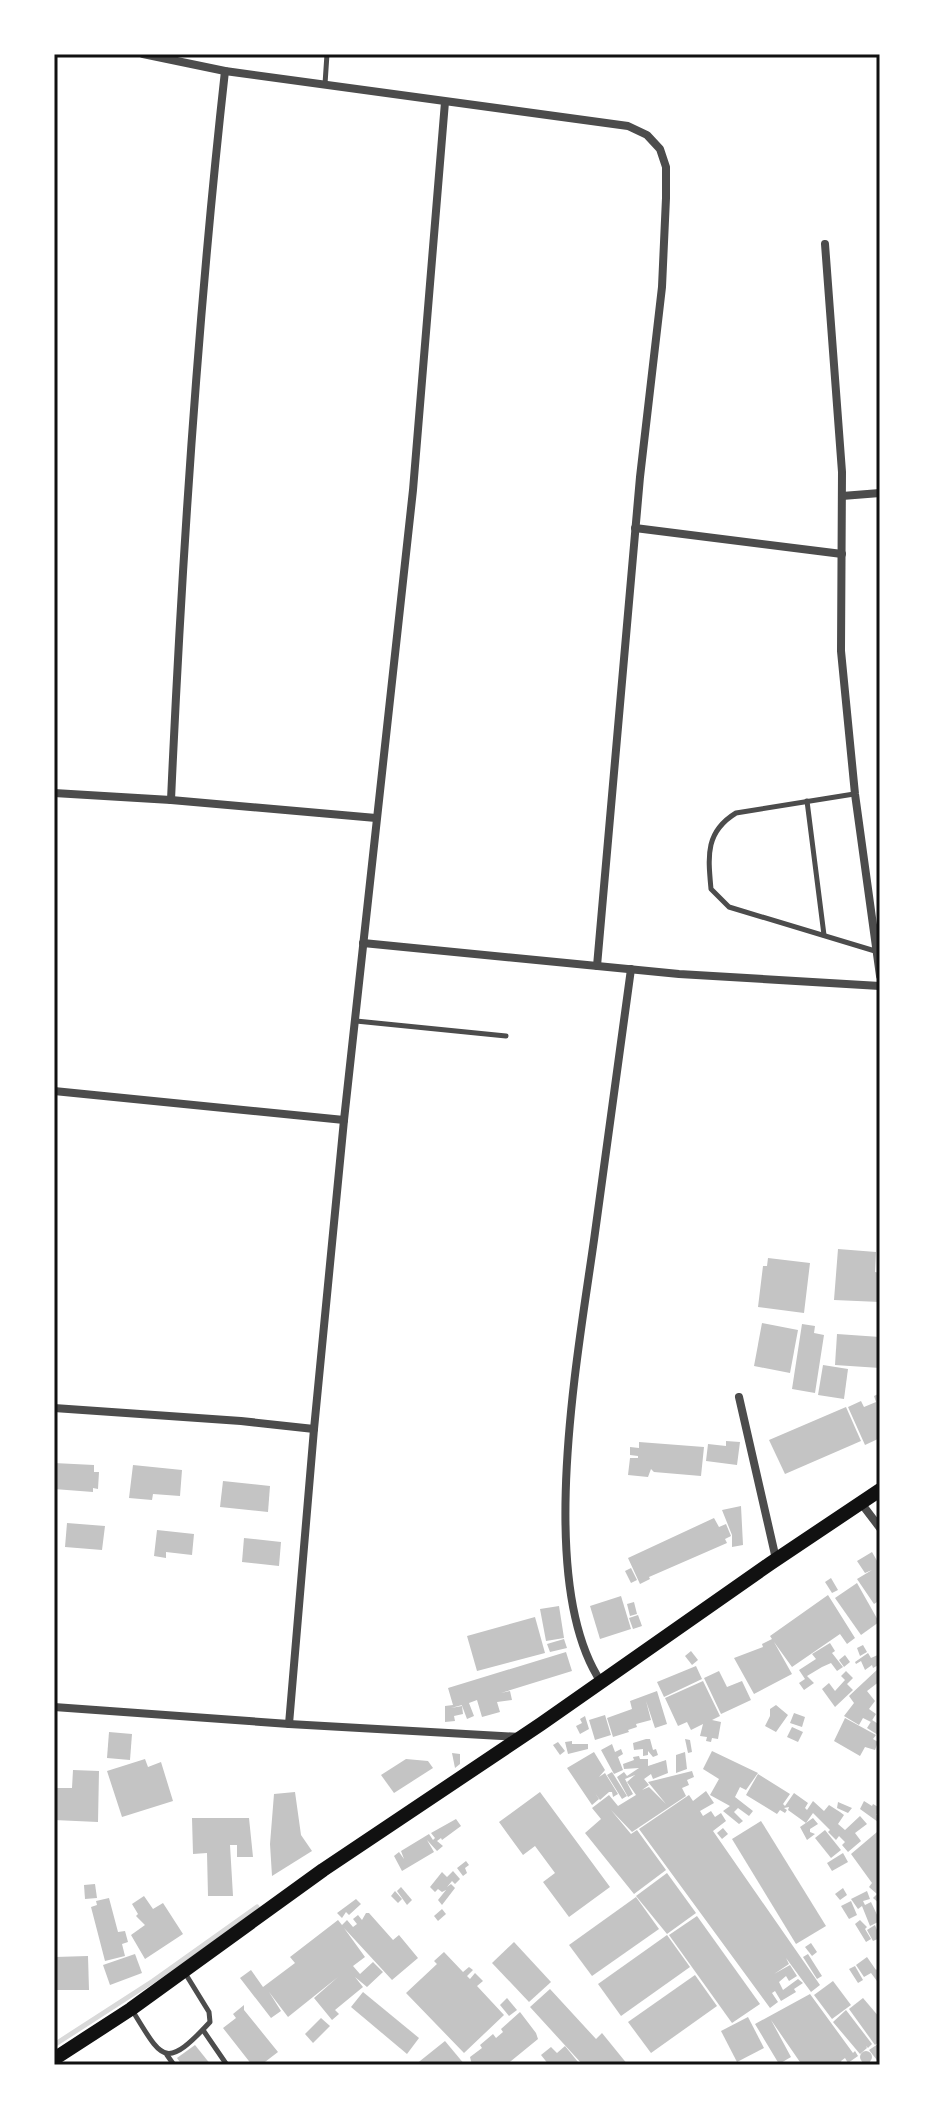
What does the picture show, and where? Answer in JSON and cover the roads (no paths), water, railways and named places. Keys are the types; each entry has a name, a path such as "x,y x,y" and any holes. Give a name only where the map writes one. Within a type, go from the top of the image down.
{"main road":[{"path":"54,2059 131,2009 323,1870 880,1490"}],"street":[{"path":"143,54 225,71 628,126 647,135 660,149 666,167 662,287 635,528 597,966"},
{"path":"171,800 190,474 212,184 225,71"},
{"path":"289,1724 344,1120 413,490 445,102"},
{"path":"825,244 842,496 841,651 855,794 880,976"},
{"path":"842,496 880,493"},
{"path":"635,528 842,554"},
{"path":"54,793 376,818"},
{"path":"363,943 631,969 880,986"},
{"path":"601,1682 589,1664 580,1638 568,1581 566,1491 590,1272 631,969"},
{"path":"54,1091 344,1120"},
{"path":"739,1397 776,1559"},
{"path":"54,1408 314,1429"},
{"path":"861,1503 880,1528"},
{"path":"54,1707 522,1737"}],"lane":[{"path":"325,85 327,54"},
{"path":"855,794 736,813 723,821 711,838 711,889 729,907 876,952"},
{"path":"807,801 824,936"},
{"path":"356,1021 506,1036"},
{"path":"131,2009 158,2052 167,2055 177,2052 210,2022 209,2012 184,1971"},
{"path":"203,2030 227,2065"},
{"path":"167,2055 174,2065"}],"waterway":[{"path":"54,2045 153,1981 257,1907"}]}
